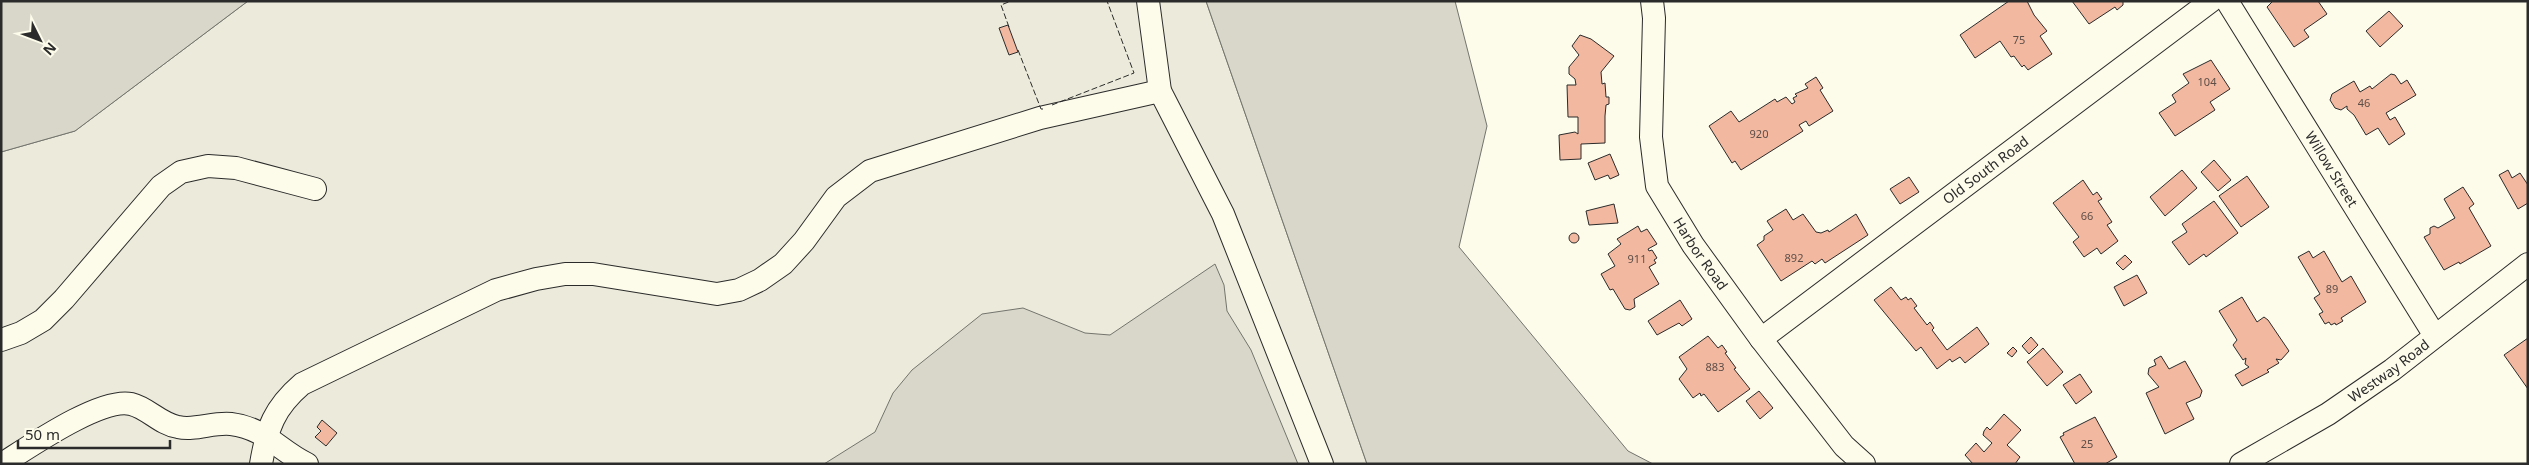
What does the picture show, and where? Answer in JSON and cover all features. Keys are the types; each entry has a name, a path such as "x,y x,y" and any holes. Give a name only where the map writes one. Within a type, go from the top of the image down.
{"street":[{"path":"1148,1 1160,91 1223,214 1322,464"},
{"name":"Harbor Road","path":"1652,1 1654,18 1651,137 1657,186 1693,246 1761,339 1844,446 1864,464"},
{"name":"Old South Road","path":"1761,339 2211,1"},
{"name":"Willow Street","path":"2227,1 2435,336"},
{"path":"261,464 266,435 286,398 302,384 496,290 536,279 565,274 593,274 711,293 739,290 760,280 783,264 804,241 836,197 870,171 1040,118 1160,91"},
{"path":"1,340 21,333 43,320 160,186 181,172 208,166 236,168 315,189"},
{"name":"Westway Road","path":"2241,464 2328,414 2392,370 2528,264"},
{"path":"2,464 82,416 111,404 129,403 145,409 178,428 228,424 251,429 266,435 289,454 305,464"}],"shaded area":[{"path":"1,1 248,1 75,131 1,152"},
{"path":"248,1 1206,1 1367,464 1,464 1,152 75,131"},
{"path":"1206,1 1455,1 1487,126 1459,247 1628,451 1653,464 1367,464"},
{"path":"1215,264 1224,285 1227,311 1251,350 1298,464 824,464 875,432 893,393 912,370 982,314 1023,308 1085,333 1110,335"}],"building":[{"path":"2009,1 2027,1 2034,15 2047,31 2040,36 2052,54 2028,70 2024,65 2022,67 2014,56 2011,57 2000,41 1975,58 1960,35"},
{"path":"2072,1 2123,1 2123,5 2117,10 2115,7 2089,24"},
{"path":"2273,1 2318,1 2327,14 2304,30 2309,37 2294,47 2267,7"},
{"path":"2389,11 2403,26 2380,47 2366,31"},
{"path":"1008,25 1018,52 1009,55 999,28"},
{"path":"1580,35 1591,39 1614,56 1601,72 1602,84 1605,83 1606,97 1609,97 1605,116 1605,143 1581,144 1581,159 1560,160 1559,135 1575,132 1578,134 1578,117 1568,117 1567,85 1576,85 1575,79 1569,74 1569,67 1579,55 1572,46"},
{"path":"2211,60 2230,89 2210,102 2215,110 2175,136 2159,113 2176,102 2172,95 2189,83 2183,74"},
{"path":"2391,74 2395,75 2401,84 2407,80 2416,95 2386,113 2390,120 2395,117 2405,134 2389,145 2378,128 2366,135 2354,115 2347,109 2347,106 2341,110 2335,108 2330,100 2332,94 2354,81 2360,92 2370,86 2372,89"},
{"path":"1816,77 1823,88 1820,90 1833,111 1809,126 1806,121 1799,125 1803,131 1741,170 1735,161 1732,163 1709,126 1731,111 1739,122 1775,99 1777,102 1786,97 1792,104 1795,102 1793,98 1797,96 1795,94 1808,88 1805,84"},
{"path":"1610,154 1619,175 1610,179 1608,175 1595,180 1588,163"},
{"path":"2214,160 2231,180 2218,191 2201,172"},
{"path":"2182,170 2197,188 2165,216 2150,197"},
{"path":"2508,170 2512,178 2520,173 2528,185 2528,203 2518,209 2499,175"},
{"path":"2247,176 2269,207 2241,227 2219,196"},
{"path":"1909,177 1919,192 1900,204 1890,189"},
{"path":"2083,180 2093,195 2097,192 2102,199 2098,201 2112,222 2107,225 2118,241 2101,254 2097,248 2084,257 2073,242 2079,237 2053,203"},
{"path":"2463,187 2474,204 2469,208 2491,246 2460,264 2459,262 2444,270 2424,237 2430,234 2430,228 2434,226 2438,228 2455,218 2444,199"},
{"path":"2214,201 2238,233 2206,257 2204,254 2189,265 2172,242 2187,232 2182,224"},
{"path":"1614,204 1618,223 1589,225 1586,211"},
{"path":"1786,209 1793,220 1803,214 1816,232 1821,233 1828,230 1829,232 1856,214 1868,235 1825,263 1822,259 1815,264 1812,261 1781,281 1757,245 1764,240 1764,236 1773,230 1767,221"},
{"path":"1638,226 1641,232 1647,229 1657,244 1648,249 1649,251 1652,250 1657,258 1654,260 1656,263 1649,267 1659,284 1634,299 1635,307 1630,310 1625,309 1613,289 1610,290 1601,274 1615,266 1608,254 1621,244 1617,239"},
{"path":"1572,233 1576,233 1579,238 1578,242 1572,243 1569,240 1569,236"},
{"path":"2309,251 2313,258 2324,251 2342,282 2351,276 2366,302 2341,318 2343,321 2336,325 2335,323 2331,325 2329,322 2325,324 2319,314 2323,312 2314,298 2320,294 2298,257"},
{"path":"2125,255 2132,262 2123,270 2116,263"},
{"path":"2137,275 2147,293 2124,306 2114,287"},
{"path":"1891,287 1901,300 1906,297 1908,300 1911,298 1917,306 1914,308 1927,325 1930,322 1934,328 1932,330 1947,350 1977,327 1989,344 1965,363 1960,357 1952,362 1950,359 1937,369 1921,347 1916,351 1874,300"},
{"path":"2242,297 2257,322 2264,317 2268,320 2289,351 2281,360 2276,359 2279,363 2267,370 2269,372 2242,386 2235,375 2249,367 2245,364 2246,358 2243,360 2233,345 2237,340 2219,311"},
{"path":"1680,300 1692,319 1682,326 1679,323 1657,335 1648,321"},
{"path":"1708,336 1718,348 1722,345 1727,352 1725,353 1736,368 1734,369 1750,389 1718,412 1704,394 1701,396 1700,393 1693,398 1679,379 1687,369 1679,357"},
{"path":"2031,337 2038,345 2029,354 2022,346"},
{"path":"2528,338 2528,389 2504,355"},
{"path":"2013,347 2017,351 2012,357 2007,353"},
{"path":"2043,348 2063,372 2047,386 2027,362"},
{"path":"2161,356 2169,369 2185,361 2202,391 2200,397 2186,403 2194,419 2165,434 2146,393 2159,387 2148,374 2149,368 2156,365 2154,360"},
{"path":"2080,374 2092,392 2076,404 2063,385"},
{"path":"1759,391 1773,408 1760,419 1746,401"},
{"path":"2004,414 2021,430 2007,445 2020,457 2015,464 1973,464 1965,455 1976,443 1984,452 1992,443 1983,435 1984,431 1987,427 1990,430"},
{"path":"2095,417 2117,457 2105,464 2075,464 2060,437 2064,435 2063,433"},
{"path":"322,420 337,433 326,446 315,437 321,431 317,427"}],"fence":[{"path":"1009,27 1001,5 1011,1"},
{"path":"1052,105 1134,73 1107,1"},
{"path":"1018,50 1041,109 1043,109"}]}
